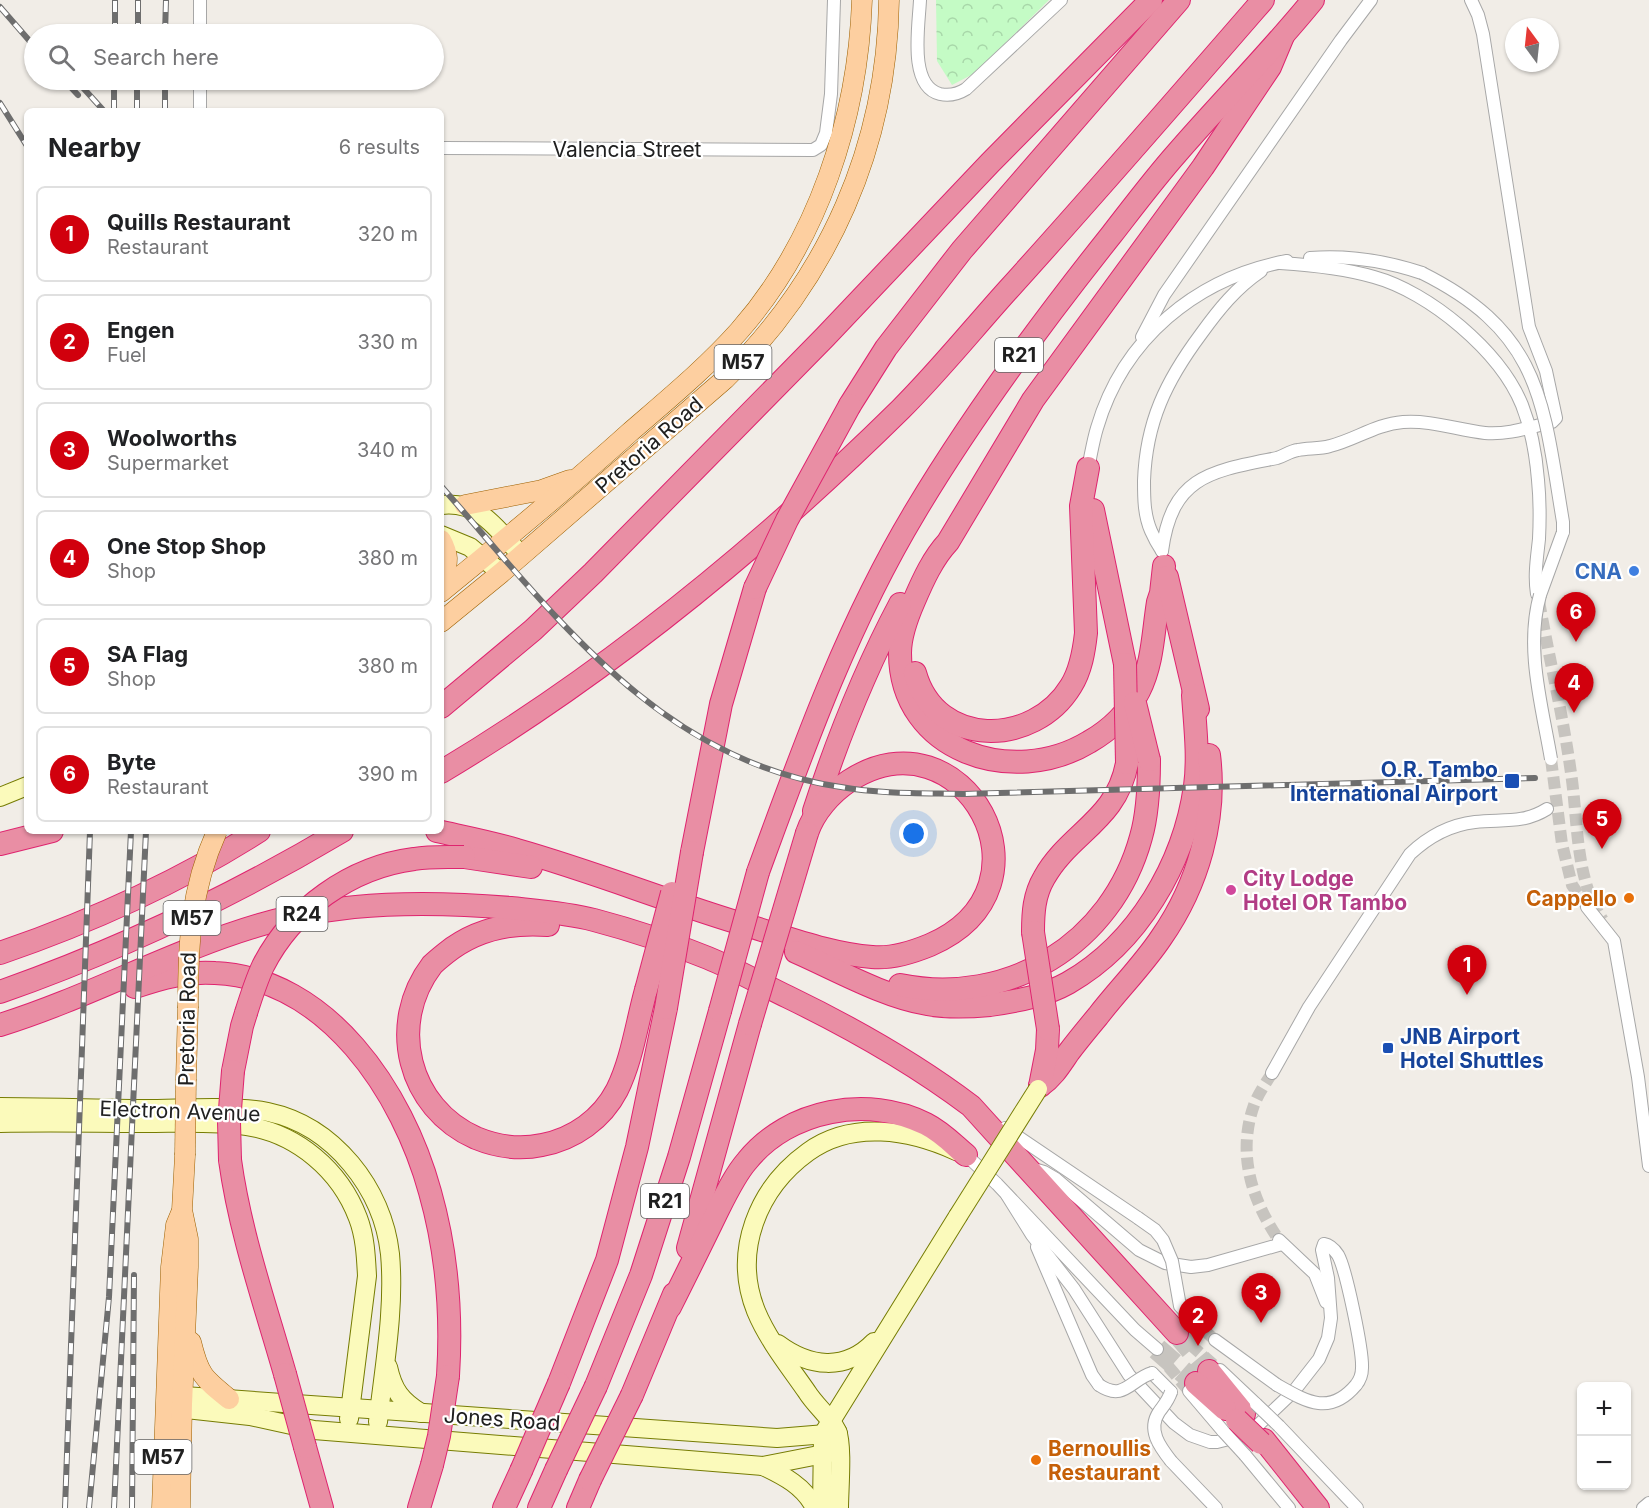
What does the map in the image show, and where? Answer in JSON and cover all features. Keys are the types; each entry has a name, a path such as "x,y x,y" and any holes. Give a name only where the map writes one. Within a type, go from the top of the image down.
{"highway":[{"path":"444,704 533,630 593,573 1152,0"},
{"path":"621,928 531,924 498,927 464,940 433,964 417,992 409,1020 409,1050 418,1082 433,1106 443,1116 457,1127 487,1143 515,1148 532,1148 550,1144 582,1130 595,1120 616,1090 628,1059 691,835 696,829 721,704 755,588 787,520 850,405 886,348 962,250 1179,0"},
{"path":"444,770 590,674 675,610 760,539 837,470 903,407 1090,199 1263,0"},
{"name":"R21","path":"539,1508 596,1386 641,1275 679,1157 758,872 816,715 864,604 913,514 1015,359 1176,154 1313,0"},
{"path":"1163,558 1161,593 1148,669 1138,692 1124,714 1102,735 1062,755 1023,763 1000,761 962,751 931,729 911,701 902,671 901,643 908,615 936,558 1034,400 1203,167 1270,67 1283,36"},
{"path":"670,1307 750,1024 832,753 892,620 925,558 988,456 1015,418 1034,400"},
{"path":"948,542 945,558 919,611 912,633 911,657 916,678 933,706 958,724 978,731 991,732 1019,728 1037,720 1064,697 1082,662 1086,633 1081,506 1088,468"},
{"path":"834,969 916,988 951,989 997,984 1037,967 1063,951 1096,921 1114,899 1136,853 1145,817 1125,664 1092,506 1088,468"},
{"path":"1039,1088 1053,1075 1070,1050 1161,939 1181,905 1193,875 1209,821 1211,772 1209,753 1193,695 1163,558"},
{"path":"711,915 902,998 926,1004 952,1007 1018,1001 1052,990 1069,982 1114,947 1135,925 1170,872 1182,843 1195,786 1197,753 1193,695"},
{"path":"1039,1088 1047,1050 1048,1029 1033,932 1035,899 1043,879 1067,849 1094,824 1109,806 1138,761"},
{"path":"442,834 463,847 543,870 580,870 711,915 818,946 874,958 901,955 946,938 976,912 985,897 994,858 991,835 980,807 970,794 945,775 925,767 904,764 881,767 861,774 841,786 827,800 809,829"},
{"path":"0,844 40,834"},
{"path":"0,953 131,901 254,834"},
{"path":"0,992 47,976 218,899 281,867 337,834"},
{"path":"322,1508 249,1250 234,1185 230,1160 230,1122 233,1071 242,1026 264,965 276,944 303,913 336,887 371,869 393,862 431,857 463,847"},
{"name":"R21","path":"504,1508 559,1383 607,1260 637,1147 666,1008 687,854"},
{"name":"R24","path":"0,1025 228,935 306,914 382,905 484,906 562,913 621,928 709,958 816,1010 915,1066 971,1106"},
{"path":"0,1031 157,980 200,973 236,975 281,989 313,1008 341,1032 373,1072 399,1113 423,1168 437,1219 446,1276 450,1327 448,1376 439,1436 419,1508"},
{"path":"971,1106 1177,1333"},
{"path":"580,1506 670,1307 724,1199 746,1162 763,1144 805,1120 833,1111 874,1108 925,1123 949,1139 966,1155"},
{"path":"1202,1377 1283,1464 1318,1508"}],"main road":[{"name":"Pretoria Road","path":"444,590 582,475 719,352 740,330 776,281 816,209 837,152 857,65 862,0"},
{"name":"Pretoria Road","path":"444,620 725,379 753,352 793,302 827,246 867,150 885,68 889,0"},
{"path":"444,505 465,505 542,490 582,475"},
{"path":"465,505 484,516 521,555"},
{"path":"444,536 470,546 501,573"},
{"path":"444,547 447,563 444,570"},
{"path":"0,797 24,787"},
{"name":"Pretoria Road","path":"162,1508 173,1402 186,1325 188,1239 182,1210 188,944 198,883 216,834"},
{"path":"822,1508 831,1439 887,1329 1039,1088"},
{"name":"Electron Avenue","path":"0,1107 268,1112 285,1118 334,1146 365,1182 380,1214 390,1254 386,1354 376,1435"},
{"name":"Electron Avenue","path":"0,1123 231,1125 270,1132 290,1139 319,1161 345,1191 359,1220 364,1238 367,1276 347,1432"},
{"path":"839,1508 831,1439 807,1393 771,1339 750,1293 747,1260 754,1219 768,1191 782,1174 811,1149 828,1141 858,1133 882,1131 912,1135 933,1141 966,1155"},
{"name":"Pretoria Road","path":"180,1508 173,1402 171,1268 176,1225 182,1210"},
{"path":"186,1325 198,1369 211,1385 229,1399"},
{"path":"771,1339 798,1357 817,1362 835,1362 861,1354 887,1329"},
{"path":"386,1354 388,1370 396,1394 422,1413"},
{"path":"310,1404 340,1393 355,1371"},
{"name":"Jones Road","path":"173,1402 229,1399 777,1438 831,1439"},
{"name":"Jones Road","path":"173,1402 314,1430 763,1466"},
{"path":"763,1466 790,1462 831,1439"},
{"path":"763,1466 793,1482 803,1491 815,1508"}],"street":[{"path":"200,24 201,0"},
{"name":"Valencia Street","path":"444,148 813,150 821,145 826,133 832,86 834,0"},
{"path":"920,0 919,70 925,85 936,93 951,94 966,89 1061,0"},
{"path":"1088,468 1097,426 1108,400 1164,295 1371,0"},
{"path":"1163,558 1167,526 1175,506 1189,488 1201,478 1224,468 1281,457 1294,451 1333,446 1386,425 1417,422 1487,433 1508,433 1552,422 1556,416 1546,371 1529,327 1507,197 1484,34 1471,0"},
{"path":"200,90 200,108"},
{"path":"1136,348 1164,320 1199,295 1232,277 1275,264 1322,257 1372,260 1422,273 1467,298 1490,318 1506,335 1526,364 1541,404 1564,526 1535,612 1533,637 1551,759"},
{"path":"1163,558 1146,515 1144,495 1148,443 1156,411 1179,366 1226,300 1247,281 1275,264 1322,265 1376,277 1402,287 1439,309 1467,332 1491,357 1521,403 1529,427 1538,478 1540,509 1535,572 1537,594"},
{"path":"1272,1073 1316,997 1410,854 1424,841 1440,832 1461,825 1523,820 1535,817 1547,809"},
{"path":"1587,907 1614,941 1638,1077 1649,1166"},
{"path":"971,1106 1104,1195 1159,1235 1172,1261 1180,1306 1204,1330"},
{"path":"966,1155 1008,1195 1157,1351"},
{"path":"1027,1168 1044,1172 1056,1179 1139,1250 1165,1263 1191,1267 1208,1265 1281,1242 1312,1271 1317,1279 1326,1302 1329,1332"},
{"path":"1008,1195 1032,1235 1074,1289 1129,1375 1174,1424 1190,1435 1203,1441 1217,1442 1237,1437 1255,1428 1268,1417 1306,1378 1325,1347 1329,1332 1331,1304 1322,1250 1324,1244 1330,1245 1337,1254 1347,1287 1361,1353 1362,1373 1356,1385 1347,1395 1334,1403 1321,1404 1304,1400 1256,1371 1215,1340"},
{"path":"1032,1235 1092,1376 1099,1385 1108,1390 1120,1391 1130,1387 1146,1374 1152,1373 1171,1392 1169,1400 1155,1419 1158,1443 1204,1508"},
{"path":"1262,1441 1324,1474 1357,1508"},
{"path":"1262,1441 1289,1508"},
{"path":"1171,1461 1216,1508"},
{"path":"1643,1508 1649,1503"}],"green space":[{"path":"936,0 1049,0 975,73 952,85 937,61"}],"tunnel":[{"path":"1539,601 1568,751 1582,868 1587,887 1603,920"},
{"path":"1551,759 1562,844 1572,885 1587,907"},
{"path":"1272,1073 1254,1105 1249,1123 1247,1158 1254,1192 1279,1240"},
{"path":"1204,1330 1215,1340"},
{"path":"1177,1333 1215,1366"},
{"path":"1177,1333 1209,1371"},
{"path":"1157,1349 1196,1383"},
{"path":"1157,1353 1189,1391"}],"railway":[{"path":"115,0 115,24"},
{"path":"138,0 138,24"},
{"path":"165,24 166,0"},
{"path":"0,7 24,35"},
{"path":"73,90 78,95"},
{"path":"85,90 101,108"},
{"path":"114,90 114,108"},
{"path":"137,90 137,108"},
{"path":"165,90 165,108"},
{"path":"0,103 24,141"},
{"path":"444,489 569,631 615,675 664,714 717,747 776,772 841,787 871,791 963,794 1535,778"},
{"path":"65,1508 90,834"},
{"path":"89,1508 109,1297 131,834"},
{"path":"114,1508 146,834"},
{"path":"132,1508 134,1275"}],"place":[{"name":"CNA","path":"1634,571"},
{"name":"Byte","path":"1576,642"},
{"name":"One Stop Shop","path":"1574,713"},
{"name":"O.R. Tambo International Airport","path":"1512,781"},
{"name":"SA Flag","path":"1602,849"},
{"name":"City Lodge Hotel OR Tambo","path":"1231,890"},
{"name":"Cappello","path":"1629,898"},
{"name":"Quills Restaurant","path":"1467,995"},
{"name":"JNB Airport Hotel Shuttles","path":"1388,1048"},
{"name":"Woolworths","path":"1261,1323"},
{"name":"Engen","path":"1198,1346"},
{"name":"Bernoullis Restaurant","path":"1036,1460"}]}
